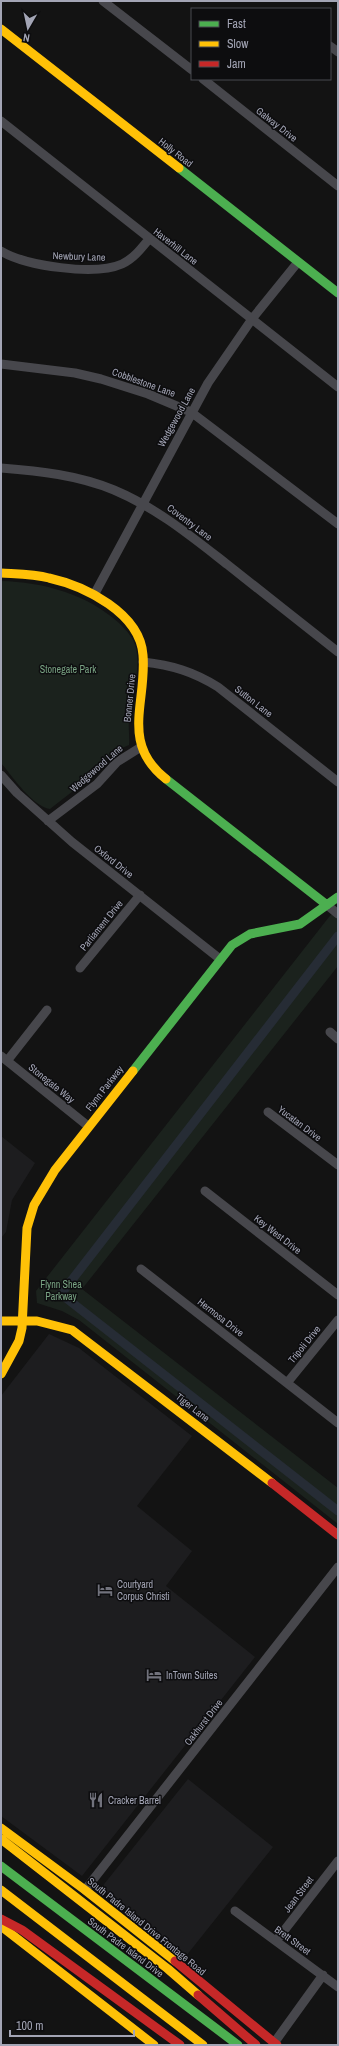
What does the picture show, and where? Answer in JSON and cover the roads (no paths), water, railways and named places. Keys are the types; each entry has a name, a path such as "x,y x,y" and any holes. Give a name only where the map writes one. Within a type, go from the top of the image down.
{"main road":[{"name":"Holly Road","path":"1,29 338,293"},
{"name":"Bonner Drive","path":"1,573 35,575 58,580 94,595 117,610 128,620 140,641 143,662 137,718 137,736 151,765 162,776 327,905"},
{"name":"Flynn Parkway","path":"1,1374 19,1341 23,1318 27,1228 30,1214 39,1193 88,1126 220,959 242,937 300,924 338,897"},
{"name":"Tiger Lane","path":"1,1320 23,1318 49,1321 72,1330 193,1421 338,1536"},
{"name":"South Padre Island Drive Frontage Road","path":"1,1828 85,1890 169,1956 275,2044"},
{"path":"1,1839 163,1964 256,2045"},
{"name":"South Padre Island Drive","path":"1,1866 238,2045"},
{"path":"1,1890 203,2045"},
{"path":"1,1919 22,1930 180,2045"},
{"path":"1,1926 154,2045"}],"street":[{"path":"103,1 191,68"},
{"name":"Galway Drive","path":"204,80 338,186"},
{"name":"Haverhill Lane","path":"1,121 149,240 338,387"},
{"name":"Newbury Lane","path":"1,251 16,258 41,266 99,269 114,268 127,261 149,240"},
{"name":"Wedgewood Lane","path":"94,595 191,412 222,360 252,319 298,262"},
{"name":"Cobblestone Lane","path":"1,364 75,373 101,379 148,394 191,412 338,524"},
{"name":"Coventry Lane","path":"1,468 59,474 114,490 142,503 163,515 192,537 338,652"},
{"name":"Sutton Lane","path":"143,662 164,664 185,670 213,684 338,782"},
{"name":"Wedgewood Lane","path":"48,821 97,784 117,762 141,747"},
{"name":"Oxford Drive","path":"1,775 17,793 48,821 220,959"},
{"name":"Parliament Drive","path":"80,968 140,895"},
{"path":"327,905 338,914"},
{"path":"4,1058 47,1010"},
{"path":"330,1032 338,1038"},
{"name":"Stonegate Way","path":"4,1058 88,1126"},
{"name":"Yucatan Drive","path":"268,1112 338,1165"},
{"name":"Key West Drive","path":"205,1192 338,1294"},
{"name":"Hermosa Drive","path":"141,1269 338,1423"},
{"name":"Tripoli Drive","path":"287,1383 338,1320"},
{"name":"Oakhurst Drive","path":"85,1890 338,1567"},
{"name":"Jean Street","path":"276,1941 338,1861"},
{"name":"Brett Street","path":"235,1911 338,1987"},
{"path":"275,2044 323,1975"}],"waterway":[{"path":"338,936 61,1294 338,1511"}],"place":[{"name":"Courtyard Corpus Christi","path":"105,1590"},
{"name":"InTown Suites","path":"154,1675"},
{"name":"Cracker Barrel","path":"96,1800"}],"park label":[{"name":"Stonegate Park","path":"68,669"},
{"name":"Flynn Shea Parkway","path":"61,1290"}]}
